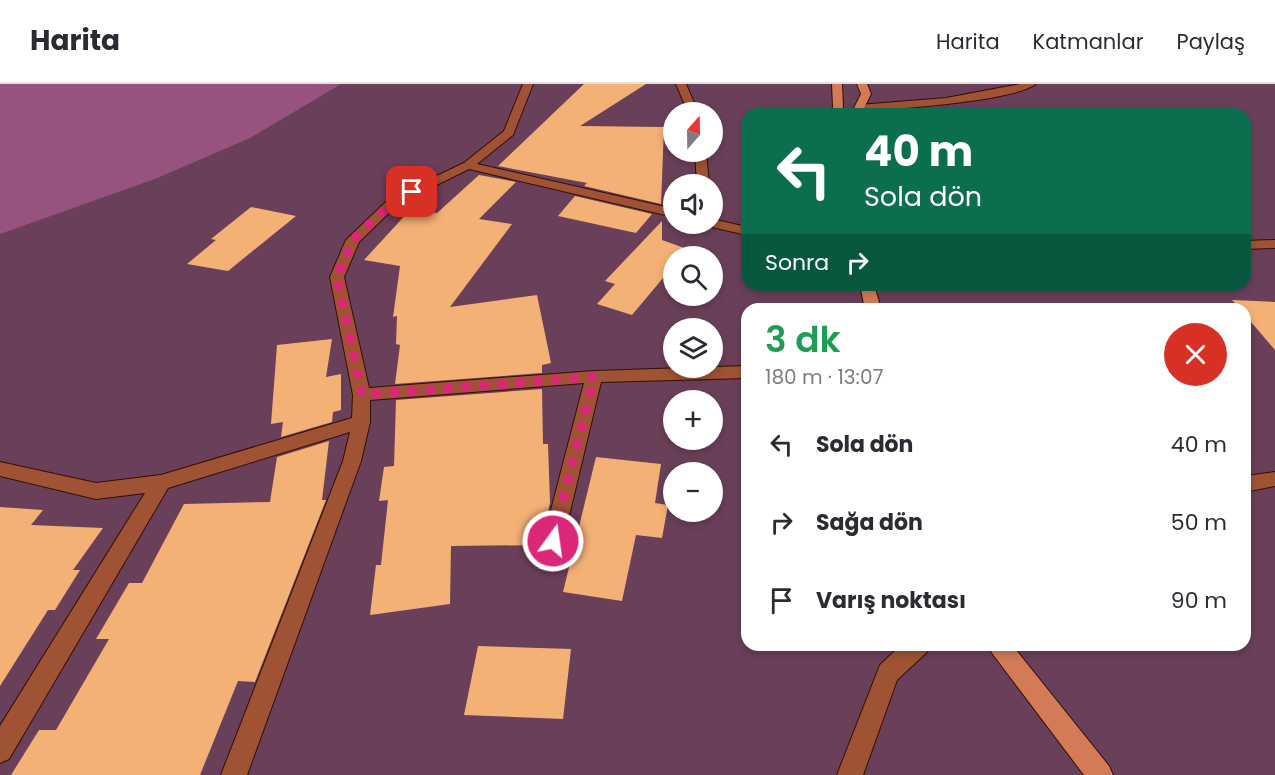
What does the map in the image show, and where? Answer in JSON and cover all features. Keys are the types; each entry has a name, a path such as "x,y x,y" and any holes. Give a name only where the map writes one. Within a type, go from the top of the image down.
{"main road":[{"path":"837,84 838,108"},
{"path":"859,108 866,94 862,84"},
{"path":"1003,651 1100,775"}],"street":[{"path":"234,775 352,461 361,422 362,395 337,277 353,240 394,201 468,165 509,133 528,84"},
{"path":"681,84 689,102"},
{"path":"887,108 987,97 1031,84"},
{"path":"468,165 663,210"},
{"path":"723,225 741,229"},
{"path":"1251,244 1275,244"},
{"path":"362,395 594,377 741,372"},
{"path":"553,541 594,377"},
{"path":"4,474 96,491 161,483 361,422"},
{"path":"1251,483 1275,479"},
{"path":"0,750 161,483"},
{"path":"850,775 888,673 912,651"}],"shaded area":[{"path":"0,84 1275,84 1275,775 0,775"},
{"path":"0,84 341,84 250,138 155,179 0,234"}],"building":[{"path":"584,84 646,84 580,126 663,127 661,204 584,186 587,183 498,166"},
{"path":"479,175 516,182 479,219 512,224 450,307 537,295 551,363 542,365 542,373 395,384 400,345 396,344 397,316 393,317 400,266 364,260 410,210 437,213"},
{"path":"575,196 652,214 636,233 558,216"},
{"path":"251,207 296,216 228,271 187,264 216,240 211,239"},
{"path":"662,221 662,240 679,246 663,246 663,278 632,315 597,304 615,284 605,281"},
{"path":"1232,300 1275,302 1275,350 1251,322 1251,303 1235,303"},
{"path":"332,339 326,377 341,374 341,410 333,412 332,422 281,437 283,422 271,424 277,345"},
{"path":"542,389 543,444 548,444 550,503 541,540 543,545 451,546 450,604 370,615 376,565 381,565 388,500 379,501 384,467 394,466 396,400"},
{"path":"329,441 322,500 326,500 255,682 238,681 200,775 11,775 39,730 56,730 109,639 96,639 129,583 142,583 184,504 270,502 277,457"},
{"path":"596,457 661,464 655,503 663,504 663,522 665,522 662,538 636,535 622,601 563,592"},
{"path":"0,507 43,510 31,525 103,528 73,570 80,570 55,610 48,610 0,686"},
{"path":"478,646 571,649 563,719 464,715"}],"route":[{"path":"412,192 394,201 353,240 337,277 354,367 362,395 594,377 553,541"}]}
